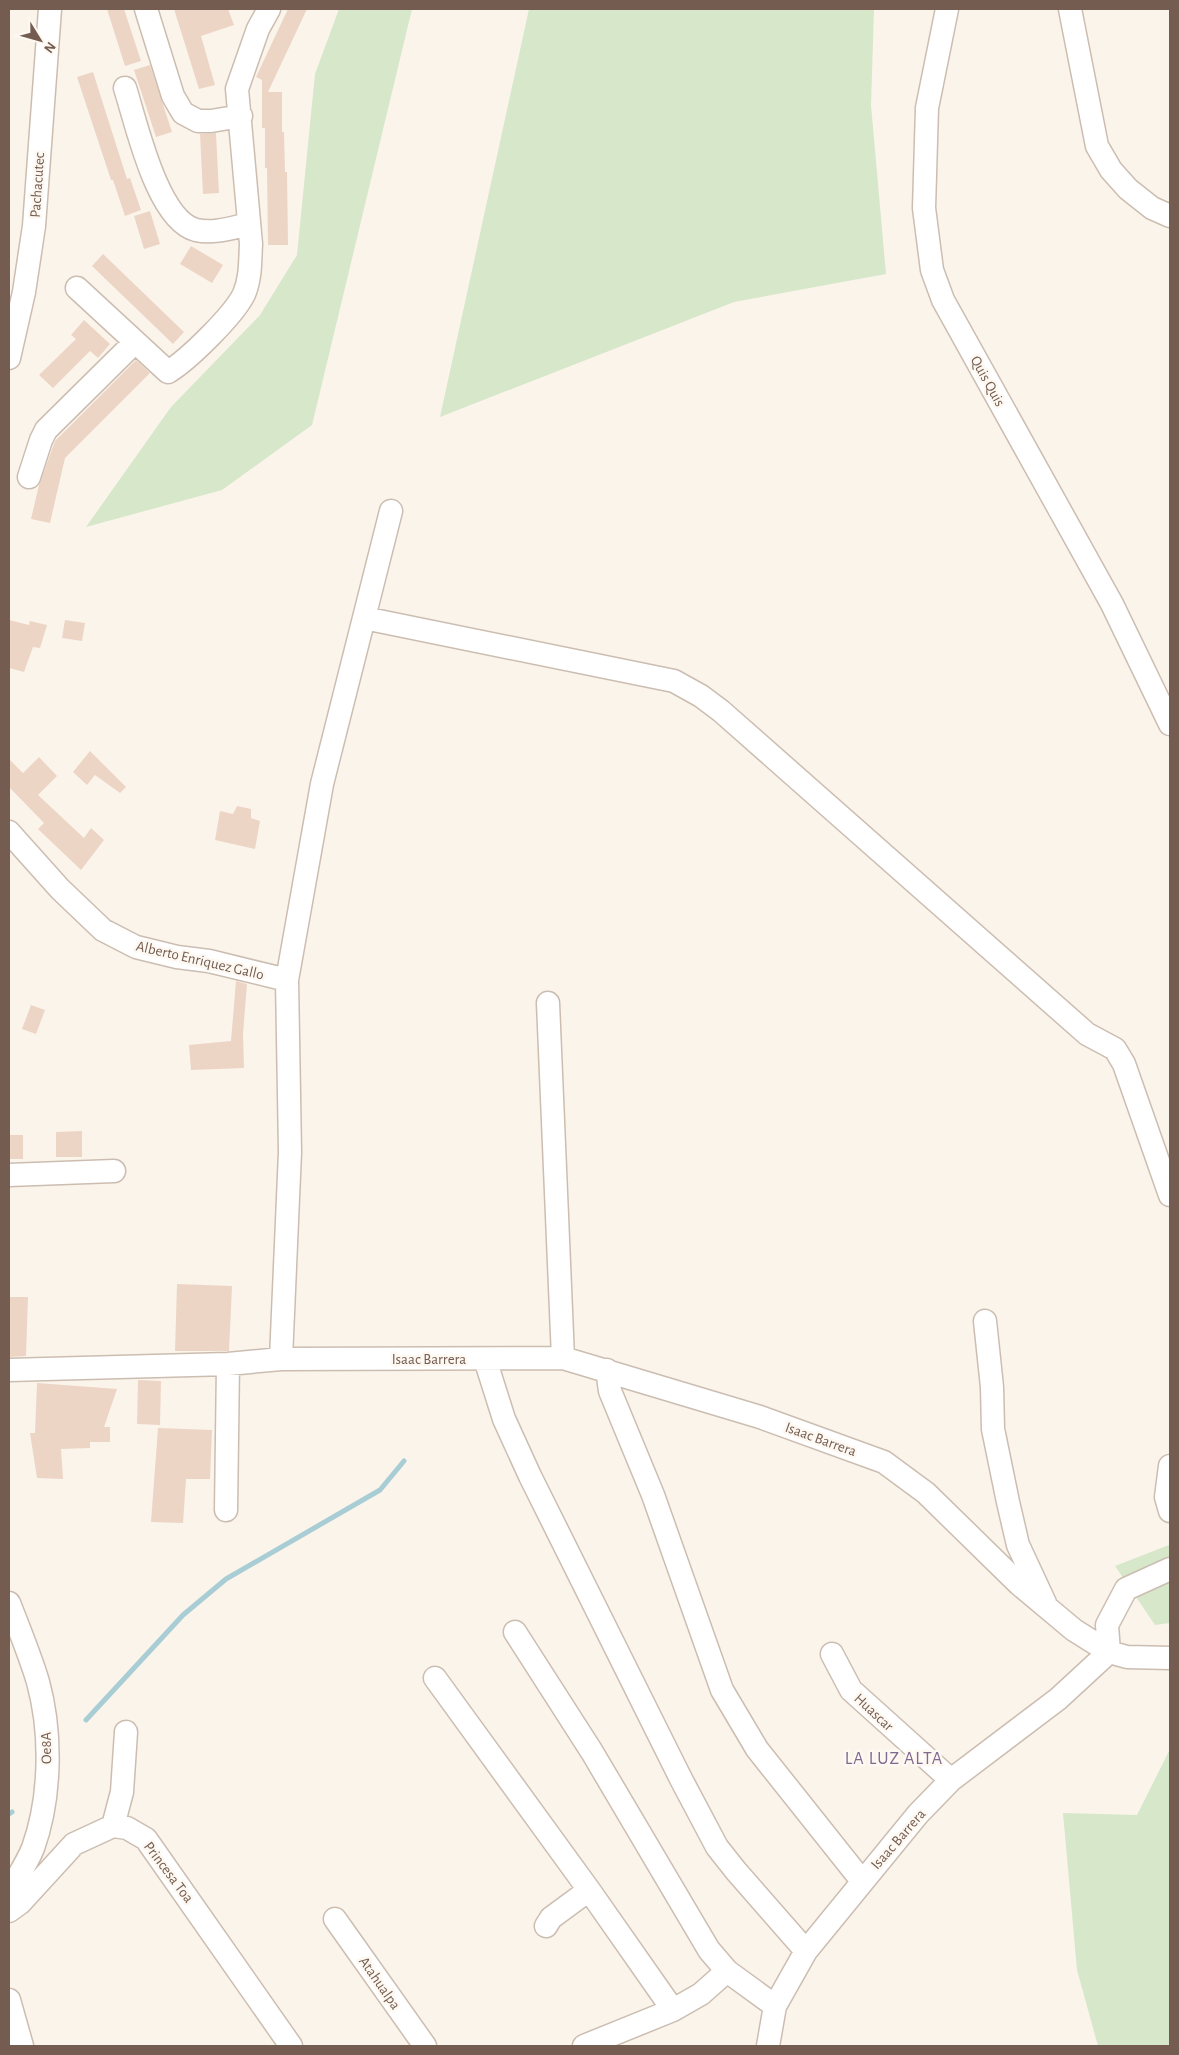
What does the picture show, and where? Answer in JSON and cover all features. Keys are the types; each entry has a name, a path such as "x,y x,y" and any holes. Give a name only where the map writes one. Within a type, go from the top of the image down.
{"street":[{"name":"Pachacutec","path":"9,358 24,292 34,226 50,9"},
{"path":"146,9 173,96 183,113 198,121 211,121 240,116"},
{"path":"248,9 258,29"},
{"path":"76,288 168,372 228,318 244,294 250,270 251,244 238,89 258,29 269,9"},
{"name":"Quis Quis","path":"947,9 927,108 924,208 932,270 943,300 1112,604 1170,724"},
{"path":"1070,9 1097,146 1111,170 1128,189 1152,208 1170,216"},
{"path":"125,88 150,172 180,222 194,229 211,232 248,224"},
{"path":"29,477 40,440 46,430 135,342"},
{"path":"282,1359 290,1152 287,980 322,784 391,511"},
{"path":"364,618 674,681 701,696 721,711 1087,1034 1114,1049 1132,1081 1170,1195"},
{"name":"Alberto Enriquez Gallo","path":"9,832 60,889 103,930 136,948 177,957 209,961 287,980"},
{"path":"548,1003 563,1358"},
{"path":"9,1175 114,1171"},
{"path":"986,1321 992,1387 993,1429 1008,1502 1018,1545 1048,1608"},
{"path":"485,1358 504,1419 530,1476 677,1770 718,1847 736,1871 806,1951"},
{"name":"Isaac Barrera","path":"9,1370 228,1364 282,1359 563,1358 760,1417 884,1462 926,1493 1019,1584 1074,1630 1109,1652 1058,1699 951,1780 918,1814 806,1951 775,2006 768,2046"},
{"path":"226,1510 228,1364"},
{"path":"607,1370 610,1391 653,1495 722,1690 757,1748 862,1881"},
{"path":"1170,1466 1166,1497 1170,1511"},
{"path":"1170,1569 1126,1589 1107,1624 1109,1652 1127,1657 1170,1658"},
{"name":"Oe8A","path":"9,1603 38,1683 46,1731 46,1777 39,1825 32,1850 9,1892"},
{"path":"515,1632 592,1752 709,1950 727,1971 775,2006"},
{"name":"Huascar","path":"832,1654 851,1690 951,1780"},
{"path":"435,1678 589,1890 673,2010"},
{"path":"9,1912 20,1903 74,1844 113,1826 122,1792 126,1732"},
{"name":"Princesa Toa","path":"113,1826 127,1828 146,1839 206,1921 291,2046"},
{"path":"546,1926 551,1918 589,1890"},
{"name":"Atahualpa","path":"334,1919 425,2046"},
{"path":"584,2046 673,2010 701,1994 727,1971"},
{"path":"9,2000 22,2046"}],"green space":[{"path":"339,9 412,9 312,425 222,490 86,527 171,407 260,315 297,255 315,74"},
{"path":"529,9 874,9 871,105 886,274 734,302 440,417"},
{"path":"1170,1502 1170,1623 1155,1625 1115,1566 1169,1545"},
{"path":"1170,1749 1170,2046 1098,2046 1077,1970 1063,1813 1137,1815"}],"building":[{"path":"107,9 124,9 141,61 125,66"},
{"path":"174,9 228,9 234,25 201,36 215,85 199,89"},
{"path":"288,9 307,9 268,92 282,92 282,132 284,132 285,172 287,172 288,245 268,245 267,168 265,168 265,128 262,128 262,80 256,77"},
{"path":"150,65 172,132 156,137 134,70"},
{"path":"93,72 127,179 130,178 141,210 125,216 77,77"},
{"path":"216,133 219,193 203,194 200,134"},
{"path":"150,211 160,244 144,249 134,216"},
{"path":"191,246 223,265 212,283 180,264"},
{"path":"103,254 184,332 173,344 92,266"},
{"path":"84,320 110,344 98,358 90,351 53,388 39,375 76,339 71,335"},
{"path":"136,360 150,373 65,458 50,523 31,519 39,485 55,441"},
{"path":"9,620 29,625 30,621 47,625 40,648 33,647 24,672 9,668"},
{"path":"65,620 85,623 82,641 62,638"},
{"path":"90,751 126,787 120,793 95,775 87,785 73,772"},
{"path":"39,757 57,776 38,795 84,838 91,828 104,840 81,870 38,829 44,823 9,787 9,759 23,773"},
{"path":"237,806 251,809 251,818 260,821 255,849 215,840 220,811 233,814"},
{"path":"236,981 247,984 243,1034 244,1068 191,1070 189,1045 231,1041"},
{"path":"31,1005 45,1010 36,1034 22,1029"},
{"path":"82,1131 82,1157 56,1157 56,1132"},
{"path":"9,1135 23,1135 23,1159 9,1159"},
{"path":"177,1284 232,1286 229,1351 175,1351"},
{"path":"9,1297 28,1297 26,1356 9,1357"},
{"path":"138,1380 161,1381 160,1425 137,1424"},
{"path":"37,1383 117,1389 104,1427 110,1427 110,1442 90,1442 90,1448 61,1449 63,1479 37,1478 30,1433 35,1433"},
{"path":"158,1428 212,1430 210,1479 186,1479 183,1523 151,1522"}],"waterway":[{"path":"86,1720 183,1615 226,1579 380,1490 404,1461"}],"district":[{"name":"LA LUZ ALTA","path":"894,1758"}]}
